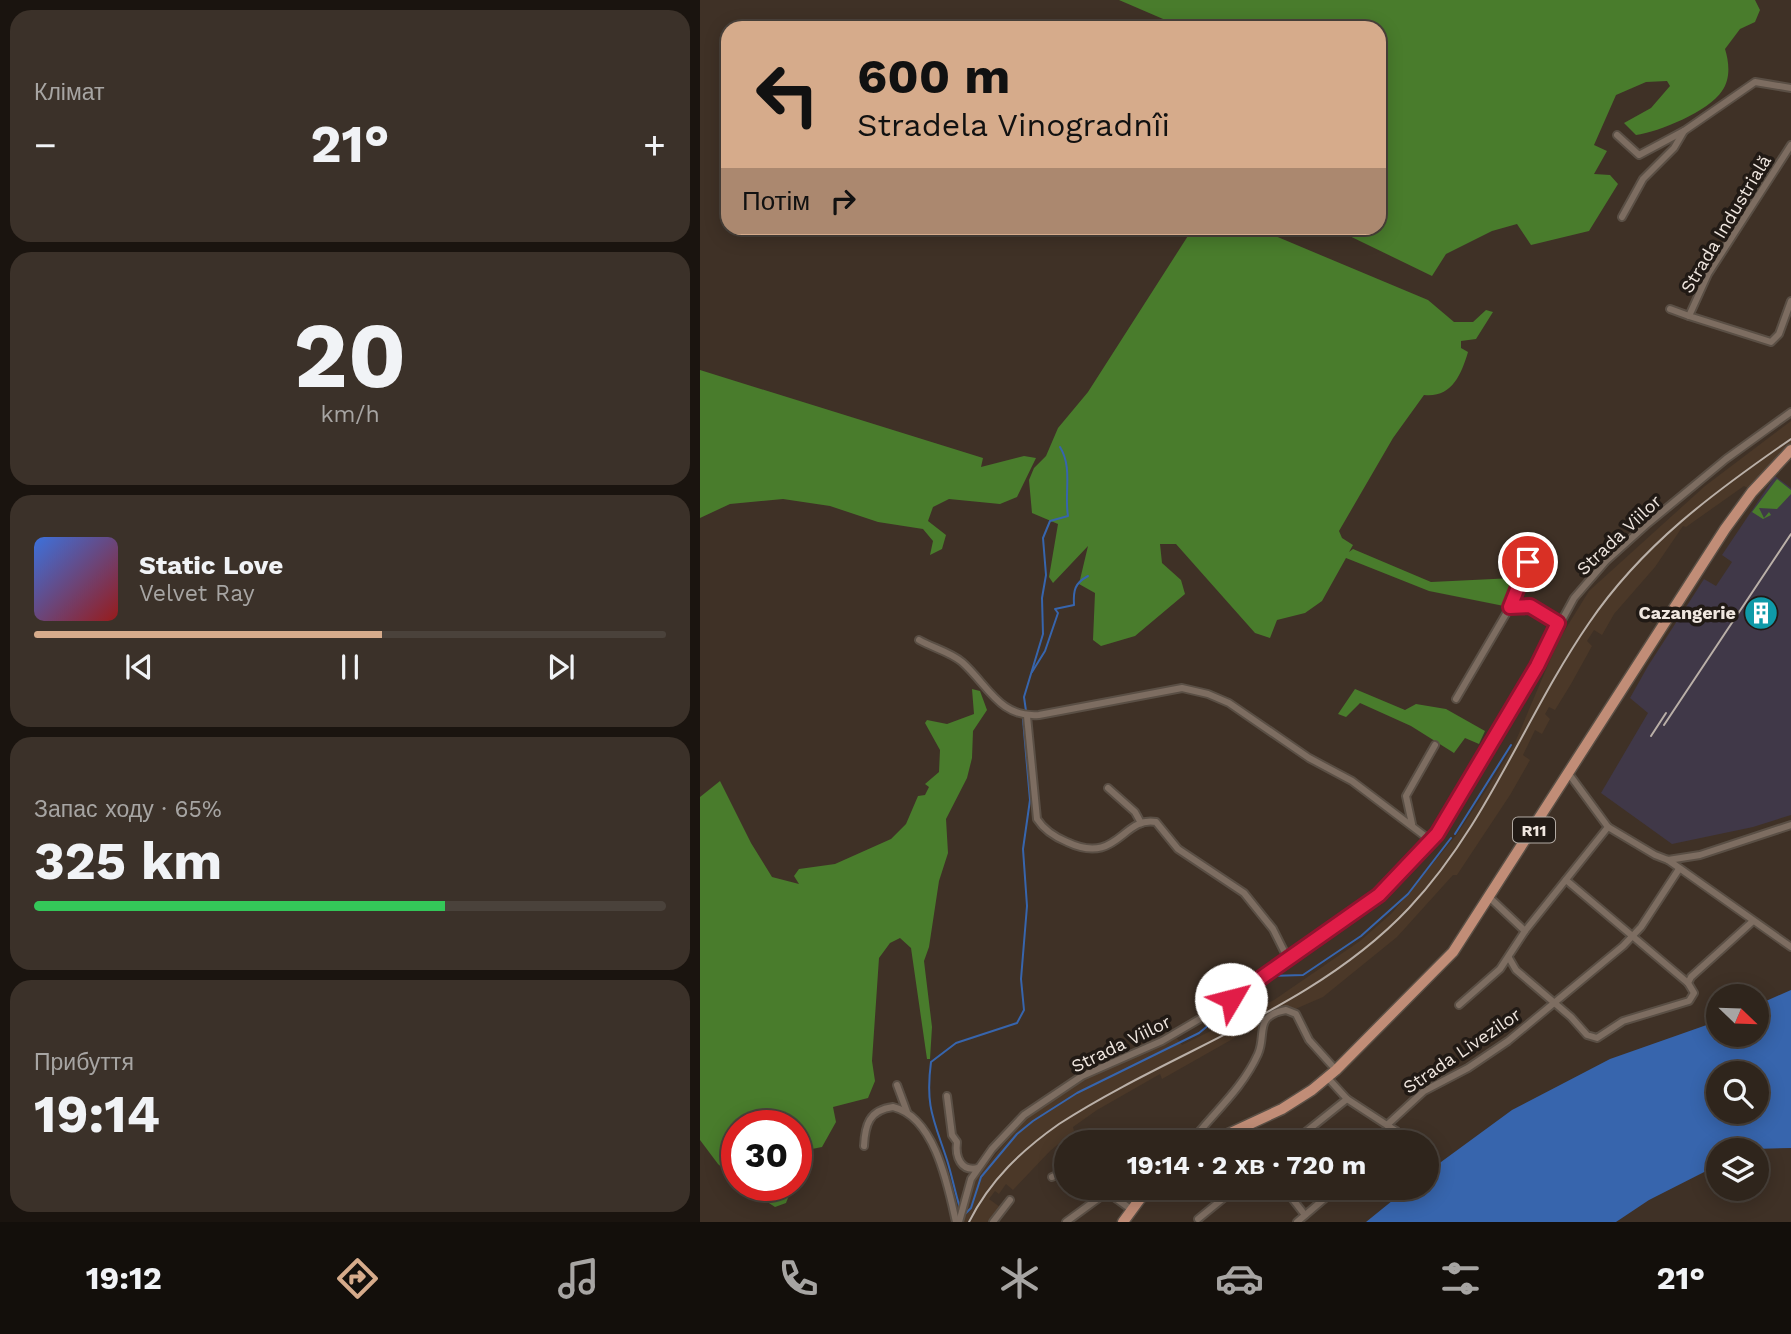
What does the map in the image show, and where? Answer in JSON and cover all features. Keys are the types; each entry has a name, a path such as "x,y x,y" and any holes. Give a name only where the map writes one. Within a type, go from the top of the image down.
{"main road":[{"name":"R11","path":"1237,1130 1282,1109 1336,1070 1441,965 1490,898 1726,529 1752,492 1789,457"},
{"path":"1124,1222 1139,1200"}],"street":[{"path":"1617,135 1639,155 1684,131 1755,82 1791,88"},
{"path":"1622,217 1643,178 1674,148 1684,131"},
{"name":"Strada Industrială","path":"1791,145 1708,274 1689,316 1771,342 1779,334 1791,301"},
{"path":"1670,309 1689,316"},
{"name":"Strada Viilor","path":"959,1220 968,1186 978,1168 1004,1134 1057,1091 1096,1069 1186,1028 1231,999 1287,957 1303,950 1379,895 1452,815 1476,765 1537,666 1558,623 1574,598 1619,549 1727,459 1791,412"},
{"path":"1456,699 1510,607 1532,555"},
{"path":"1510,607 1530,606 1558,623"},
{"path":"919,640 957,658 998,703 1027,716 1182,688 1208,694 1229,703 1309,758 1352,781 1430,840"},
{"path":"1027,716 1037,819 1042,826 1060,839 1086,850 1114,842 1141,823 1156,822 1178,849 1240,888 1273,929 1287,957"},
{"path":"1413,825 1406,796 1435,745"},
{"path":"1569,774 1608,827 1655,855 1668,859 1700,855 1791,825"},
{"path":"1108,788 1135,812 1141,823"},
{"path":"1459,1005 1509,958 1525,931 1608,827"},
{"path":"1668,859 1791,947"},
{"name":"Strada Livezilor","path":"1387,1125 1424,1091 1497,1049 1633,936 1679,869"},
{"path":"1509,958 1516,970 1593,1038 1623,1021 1689,1001 1694,993 1688,983 1566,880"},
{"path":"1490,898 1525,931"},
{"path":"1688,983 1753,921"},
{"path":"1201,1130 1250,1069 1260,1049 1260,1032 1267,1019 1278,1012 1291,1010 1297,1016 1309,1040 1336,1070"},
{"path":"1327,1077 1347,1099 1394,1130"},
{"path":"897,1085 907,1112 937,1151 959,1220"},
{"path":"947,1096 952,1135 957,1142 961,1163 969,1169 978,1168"},
{"path":"1308,1130 1347,1099"},
{"path":"864,1146 866,1124 872,1115 888,1107 907,1112"},
{"path":"993,1222 1010,1200"},
{"path":"1066,1222 1094,1200"},
{"path":"1122,1200 1132,1210"},
{"path":"1198,1219 1221,1200"},
{"path":"1294,1200 1306,1215"},
{"path":"1297,1222 1323,1200"}],"shaded area":[{"path":"1791,421 1791,447 1748,488 1744,486 1686,527 1683,526 1655,567 1614,614 1602,635 1594,630 1587,641 1592,646 1571,684 1555,710 1549,707 1545,714 1550,719 1542,734 1535,730 1523,755 1530,760 1510,795 1457,875 1453,875 1397,937 1323,997 1270,1020 1255,1031 1252,1028 1162,1079 1160,1074 1097,1110 1073,1127 1074,1130 1054,1130 1054,1148 1013,1190 1006,1184 999,1194 995,1191 989,1199 1000,1207 990,1222 963,1222 971,1184 1027,1117 1094,1073 1176,1037 1182,1045 1274,1000 1360,941 1392,913 1458,833 1496,775 1514,745 1558,641 1589,591 1705,486"},
{"path":"1775,476 1791,488 1791,815 1753,827 1672,844 1601,793 1648,713 1630,698 1704,579 1716,586 1732,562 1722,555"}],"green space":[{"path":"1119,0 1755,0 1760,10 1755,22 1740,29 1725,49 1728,70 1722,91 1716,99 1695,113 1670,125 1636,135 1624,123 1651,108 1670,86 1667,81 1646,82 1616,95 1594,145 1607,151 1594,174 1610,175 1618,184 1589,231 1531,245 1517,224 1492,231 1446,254 1432,276 1347,235 1386,235 1386,21 1168,21"},
{"path":"1189,235 1273,235 1428,300 1454,322 1473,322 1486,310 1493,312 1476,339 1461,341 1461,348 1468,352 1454,384 1441,393 1424,395 1393,438 1339,531 1342,538 1353,545 1349,552 1353,549 1431,582 1514,578 1504,606 1429,591 1346,558 1322,601 1305,613 1277,620 1270,638 1255,633 1176,544 1160,544 1162,563 1181,580 1185,594 1135,636 1101,646 1093,640 1095,593 1079,584 1088,546 1053,583 1049,577 1058,524 1032,513 1029,480 1034,468 1046,456 1058,428 1088,392"},
{"path":"700,370 983,458 981,467 1024,456 1036,458 1017,497 1000,504 949,499 933,507 928,521 946,535 942,549 930,555 933,541 923,529 878,522 830,506 783,499 730,504 700,518"},
{"path":"1777,479 1791,490 1791,494 1777,509 1759,508 1764,518 1769,512 1771,515 1763,519 1752,512"},
{"path":"972,689 980,691 987,710 973,731 972,758 967,778 946,819 948,853 939,881 929,947 924,961 932,1027 930,1059 927,1059 911,948 900,938 890,943 879,958 872,1061 875,1081 868,1098 833,1107 836,1122 822,1147 812,1149 812,1110 721,1110 721,1167 700,1140 700,797 720,781 751,843 772,877 799,884 794,876 799,869 835,864 891,839 906,824 918,796 925,795 929,787 925,784 939,772 940,750 925,723 927,720 947,724 974,714"},
{"path":"1355,689 1405,710 1416,704 1446,709 1485,731 1479,744 1465,738 1454,753 1411,726 1360,703 1346,717 1338,714"},
{"path":"766,1201 787,1201 786,1203 775,1207"}],"water":[{"path":"1791,990 1791,1148 1769,1149 1769,1138 1706,1138 1706,1171 1649,1200 1616,1222 1366,1222 1393,1200 1439,1200 1439,1163 1512,1110 1610,1059 1706,1025 1706,1047 1769,1047 1769,1000"}],"waterway":[{"path":"1026,711 1024,697 1043,634 1042,598 1046,575 1043,538 1050,521 1068,516 1066,463 1060,447"},
{"path":"1032,672 1045,651 1058,613 1055,609 1074,605 1076,588 1080,581 1088,576"},
{"path":"960,1208 932,1113 929,1077 931,1062 956,1043 1017,1023 1024,1010 1021,979 1027,906 1023,849 1030,800 1023,719"},
{"path":"1455,834 1511,745"},
{"path":"963,1216 971,1208 981,1177 1017,1134 1033,1121 1077,1093 1199,1033 1269,976 1303,975 1361,936 1408,894 1451,838"}],"railway":[{"path":"969,1222 977,1207 1008,1167 1032,1144 1059,1124 1148,1073 1287,1001 1330,974 1371,943 1409,908 1461,841 1566,659 1610,595 1656,544 1681,522 1734,479 1791,439"},
{"path":"1664,725 1791,534"},
{"path":"1651,736 1666,713"}],"place":[{"name":"Cazangerie","path":"1761,613"}],"route":[{"path":"1231,999 1390,886 1452,815 1476,765 1537,666 1558,623 1530,606 1510,607 1511,598 1528,562"}]}
